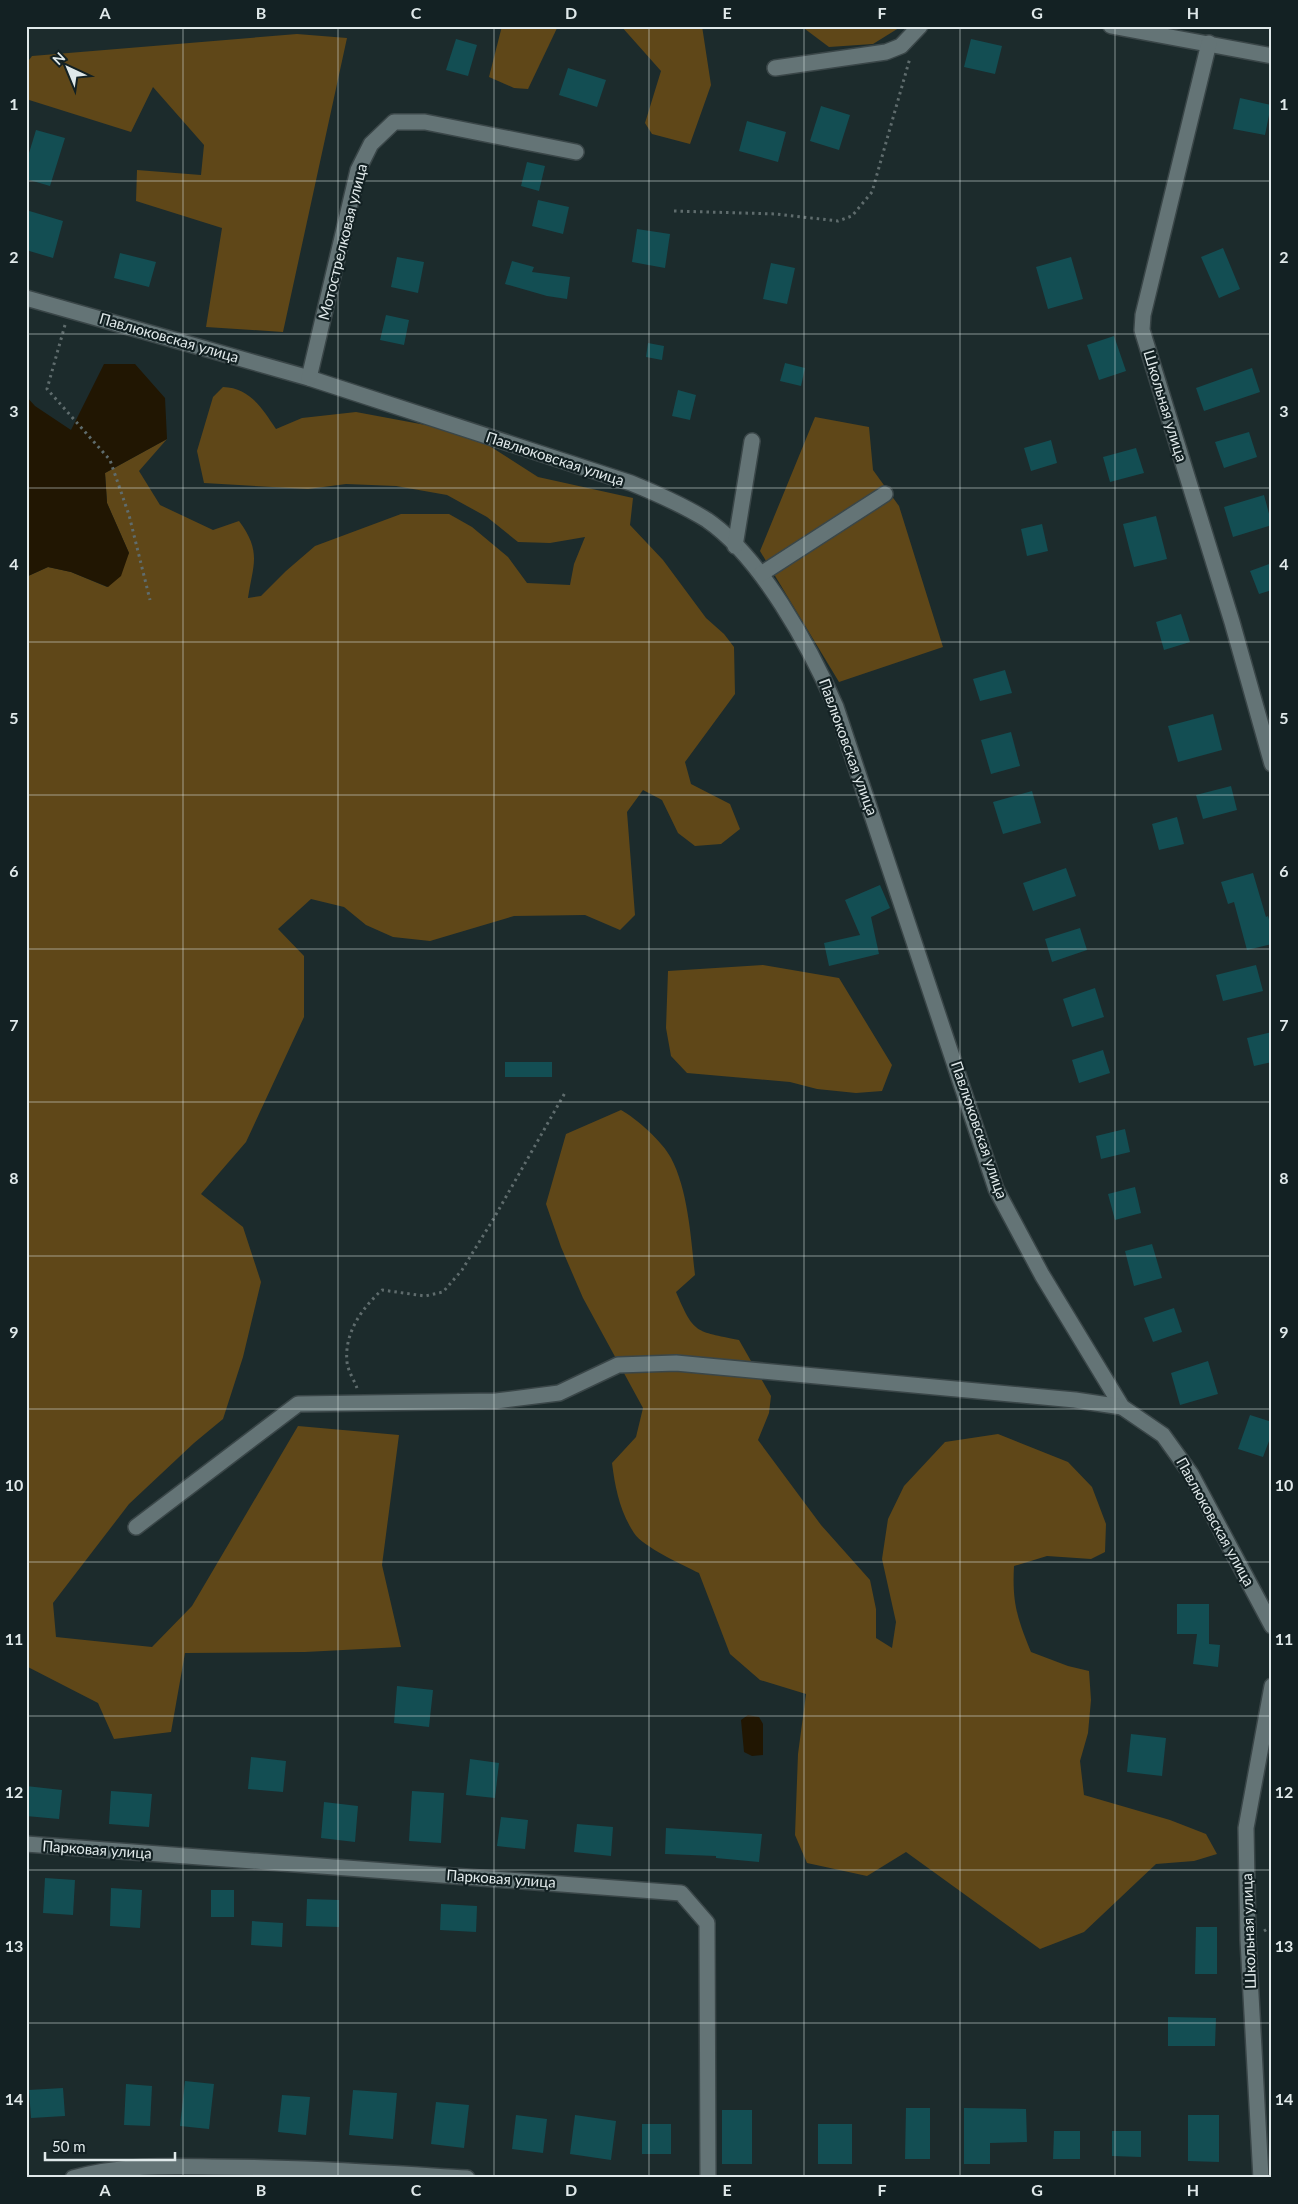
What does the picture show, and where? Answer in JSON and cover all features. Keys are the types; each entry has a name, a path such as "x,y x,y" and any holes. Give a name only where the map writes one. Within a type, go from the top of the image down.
{"street":[{"path":"775,68 886,52 900,46 920,26"},
{"path":"1111,26 1272,56"},
{"name":"Школьная улица","path":"1210,43 1143,316 1142,330 1232,622 1272,764"},
{"name":"Мотострелковая улица","path":"309,378 358,170 371,144 386,128 394,122 425,122 576,152"},
{"name":"Павлюковская улица","path":"26,298 309,378 631,483 682,505 708,521 735,546 761,574 799,633 822,674 836,706 996,1189 1042,1275 1122,1406 1163,1435 1191,1474 1272,1626"},
{"path":"735,546 752,440"},
{"path":"761,574 885,494"},
{"path":"136,1527 298,1404 496,1401 559,1393 618,1365 676,1363 1066,1399 1122,1406"},
{"name":"Школьная улица","path":"1261,2178 1248,1940 1246,1828 1272,1686"},
{"name":"Парковая улица","path":"26,1844 681,1893 708,1923 708,2178"},
{"path":"73,2178 122,2169 172,2166 252,2167 468,2178"}],"path":[{"path":"674,211 776,214 838,221 852,216 872,192 910,58"},
{"path":"70,310 47,389 110,460 129,515 150,600"},
{"path":"363,1403 347,1363 353,1325 366,1304 382,1290 425,1296 443,1292 462,1270 494,1218 566,1091"}],"shaded area":[{"path":"502,26 558,26 528,89 514,88 489,77"},
{"path":"621,26 702,26 711,85 690,144 652,134 645,123 661,71"},
{"path":"801,26 902,26 873,44 829,47"},
{"path":"297,34 347,38 283,332 206,327 222,228 136,201 137,170 201,175 204,145 153,87 131,132 26,99 26,64 32,56"},
{"path":"104,364 135,364 165,398 167,439 105,473 107,503 129,553 121,576 108,587 71,572 48,567 26,577 26,396 35,406 71,430"},
{"path":"223,387 232,388 248,395 266,414 276,429 302,418 356,412 447,429 488,445 538,477 633,498 630,525 663,560 706,618 724,634 734,647 735,694 685,762 691,784 730,804 740,829 721,844 695,846 678,833 662,800 643,790 627,812 635,915 620,930 585,915 514,916 430,941 393,937 366,925 344,907 311,899 278,929 304,956 304,1017 246,1142 201,1194 243,1227 261,1282 243,1357 223,1419 194,1443 129,1504 53,1603 56,1637 152,1647 192,1606 298,1426 399,1435 382,1565 401,1647 305,1652 185,1653 171,1732 114,1739 98,1703 26,1666 26,577 48,567 71,572 107,587 129,553 107,503 105,473 167,439 139,471 160,505 213,530 239,521 251,541 254,558 248,598 261,596 315,546 401,514 449,514 472,527 508,557 527,583 570,585 574,564 585,537 550,543 518,542 487,517 447,495 396,486 346,484 308,489 204,483 197,451 213,397"},
{"path":"815,417 869,427 873,470 899,506 943,647 839,682 760,551"},
{"path":"763,965 839,978 892,1065 882,1091 856,1093 817,1089 790,1082 687,1073 671,1056 666,1028 668,971"},
{"path":"621,1110 641,1124 656,1138 671,1158 677,1171 688,1215 695,1275 676,1292 682,1306 692,1323 704,1332 739,1340 771,1396 769,1413 758,1440 821,1525 870,1580 876,1609 876,1638 892,1648 896,1622 882,1559 888,1519 904,1486 945,1442 998,1434 1068,1462 1092,1487 1106,1524 1105,1552 1091,1559 1047,1556 1014,1566 1016,1610 1022,1629 1031,1652 1068,1666 1089,1671 1091,1700 1088,1733 1080,1761 1084,1795 1170,1820 1206,1834 1217,1854 1194,1861 1156,1864 1084,1932 1040,1949 906,1852 867,1876 807,1863 795,1835 798,1754 806,1694 760,1680 730,1654 699,1573 646,1544 634,1533 629,1525 617,1490 612,1463 636,1437 643,1408 583,1298 561,1247 546,1204 566,1134"},
{"path":"748,1715 759,1717 763,1724 763,1755 752,1756 744,1752 741,1720"}],"building":[{"path":"456,39 477,45 468,76 446,70"},
{"path":"971,39 1002,46 995,74 964,67"},
{"path":"568,68 606,80 597,107 559,95"},
{"path":"1240,98 1271,105 1265,135 1233,129"},
{"path":"821,106 850,115 839,150 810,141"},
{"path":"747,121 786,132 778,162 739,151"},
{"path":"36,130 65,138 50,186 26,179 26,163"},
{"path":"527,162 545,166 539,191 521,186"},
{"path":"538,200 569,207 563,234 532,226"},
{"path":"26,210 63,221 53,258 26,250"},
{"path":"637,229 670,234 665,268 632,262"},
{"path":"1223,248 1240,289 1219,298 1201,257"},
{"path":"120,253 156,262 149,287 114,278"},
{"path":"397,257 424,262 418,293 391,287"},
{"path":"1071,257 1083,299 1048,309 1036,267"},
{"path":"512,261 534,267 532,272 570,277 567,299 547,296 505,284"},
{"path":"771,263 795,268 787,304 763,299"},
{"path":"386,315 409,320 404,345 380,340"},
{"path":"1114,336 1126,371 1099,380 1087,345"},
{"path":"648,343 664,346 662,360 646,357"},
{"path":"785,363 805,368 801,386 780,381"},
{"path":"1252,368 1260,392 1204,411 1196,388"},
{"path":"678,390 696,395 690,420 672,416"},
{"path":"1249,432 1257,457 1224,468 1215,442"},
{"path":"1051,440 1057,463 1031,471 1024,448"},
{"path":"1136,448 1144,473 1110,482 1103,457"},
{"path":"1264,495 1272,525 1233,537 1224,507"},
{"path":"1156,516 1167,559 1134,567 1123,524"},
{"path":"1042,524 1048,551 1027,556 1021,529"},
{"path":"1272,563 1272,590 1259,594 1250,571"},
{"path":"1181,614 1190,642 1164,650 1156,622"},
{"path":"1005,670 1012,693 980,701 973,679"},
{"path":"1213,714 1222,750 1178,762 1168,726"},
{"path":"1011,732 1020,766 991,774 981,740"},
{"path":"1231,786 1237,810 1203,819 1196,795"},
{"path":"1032,791 1041,823 1003,834 993,802"},
{"path":"1177,817 1184,844 1159,850 1152,824"},
{"path":"1066,868 1076,896 1033,911 1023,883"},
{"path":"1253,873 1266,917 1268,916 1272,930 1272,944 1247,950 1234,902 1228,904 1221,882"},
{"path":"880,885 890,908 871,917 879,954 829,966 824,943 860,935 845,900"},
{"path":"1080,928 1087,950 1052,962 1045,939"},
{"path":"1256,965 1263,991 1223,1001 1216,975"},
{"path":"1095,988 1104,1017 1072,1027 1063,999"},
{"path":"1272,1032 1272,1062 1254,1066 1247,1038"},
{"path":"1103,1050 1110,1073 1079,1083 1072,1060"},
{"path":"505,1062 552,1062 552,1077 505,1077"},
{"path":"1125,1129 1130,1152 1101,1159 1096,1136"},
{"path":"1135,1187 1141,1213 1115,1220 1108,1194"},
{"path":"1152,1244 1162,1278 1134,1286 1125,1251"},
{"path":"1174,1308 1182,1332 1153,1342 1144,1318"},
{"path":"1208,1361 1218,1394 1180,1405 1171,1373"},
{"path":"1250,1415 1272,1422 1272,1433 1263,1457 1238,1449"},
{"path":"1177,1604 1209,1604 1209,1644 1220,1645 1218,1667 1193,1664 1197,1634 1177,1634"},
{"path":"397,1686 433,1690 429,1727 394,1723"},
{"path":"1131,1734 1166,1738 1162,1776 1127,1772"},
{"path":"251,1757 286,1761 283,1792 248,1789"},
{"path":"470,1759 499,1763 495,1798 466,1795"},
{"path":"26,1786 62,1790 59,1819 26,1816"},
{"path":"111,1791 152,1794 149,1827 109,1824"},
{"path":"412,1791 444,1793 441,1843 409,1841"},
{"path":"324,1802 358,1806 355,1842 321,1838"},
{"path":"501,1817 528,1820 525,1849 497,1846"},
{"path":"577,1824 613,1827 611,1856 574,1852"},
{"path":"666,1828 762,1834 759,1862 716,1858 716,1856 665,1854"},
{"path":"45,1878 75,1880 73,1915 43,1913"},
{"path":"111,1888 142,1890 140,1928 110,1926"},
{"path":"211,1890 234,1890 234,1917 211,1917"},
{"path":"307,1899 339,1900 339,1927 306,1926"},
{"path":"441,1904 477,1906 476,1932 440,1930"},
{"path":"252,1921 283,1923 282,1947 251,1945"},
{"path":"1196,1927 1217,1927 1217,1974 1195,1974"},
{"path":"1168,2017 1216,2018 1215,2046 1168,2046"},
{"path":"185,2081 214,2084 209,2129 180,2126"},
{"path":"126,2084 152,2086 150,2126 124,2125"},
{"path":"63,2088 65,2116 31,2118 29,2090"},
{"path":"353,2090 397,2093 393,2139 349,2135"},
{"path":"282,2095 310,2097 306,2135 278,2132"},
{"path":"436,2102 469,2105 464,2148 431,2144"},
{"path":"906,2108 930,2108 930,2159 905,2159"},
{"path":"964,2108 1026,2109 1027,2142 990,2143 990,2164 964,2164"},
{"path":"722,2110 752,2110 752,2164 722,2164"},
{"path":"516,2115 547,2119 543,2153 512,2149"},
{"path":"575,2115 616,2121 611,2160 570,2154"},
{"path":"1188,2115 1219,2115 1219,2162 1188,2161"},
{"path":"642,2124 671,2124 671,2154 642,2154"},
{"path":"818,2124 852,2124 852,2164 818,2164"},
{"path":"1054,2131 1080,2131 1080,2159 1053,2159"},
{"path":"1112,2131 1141,2131 1141,2157 1112,2156"}]}
